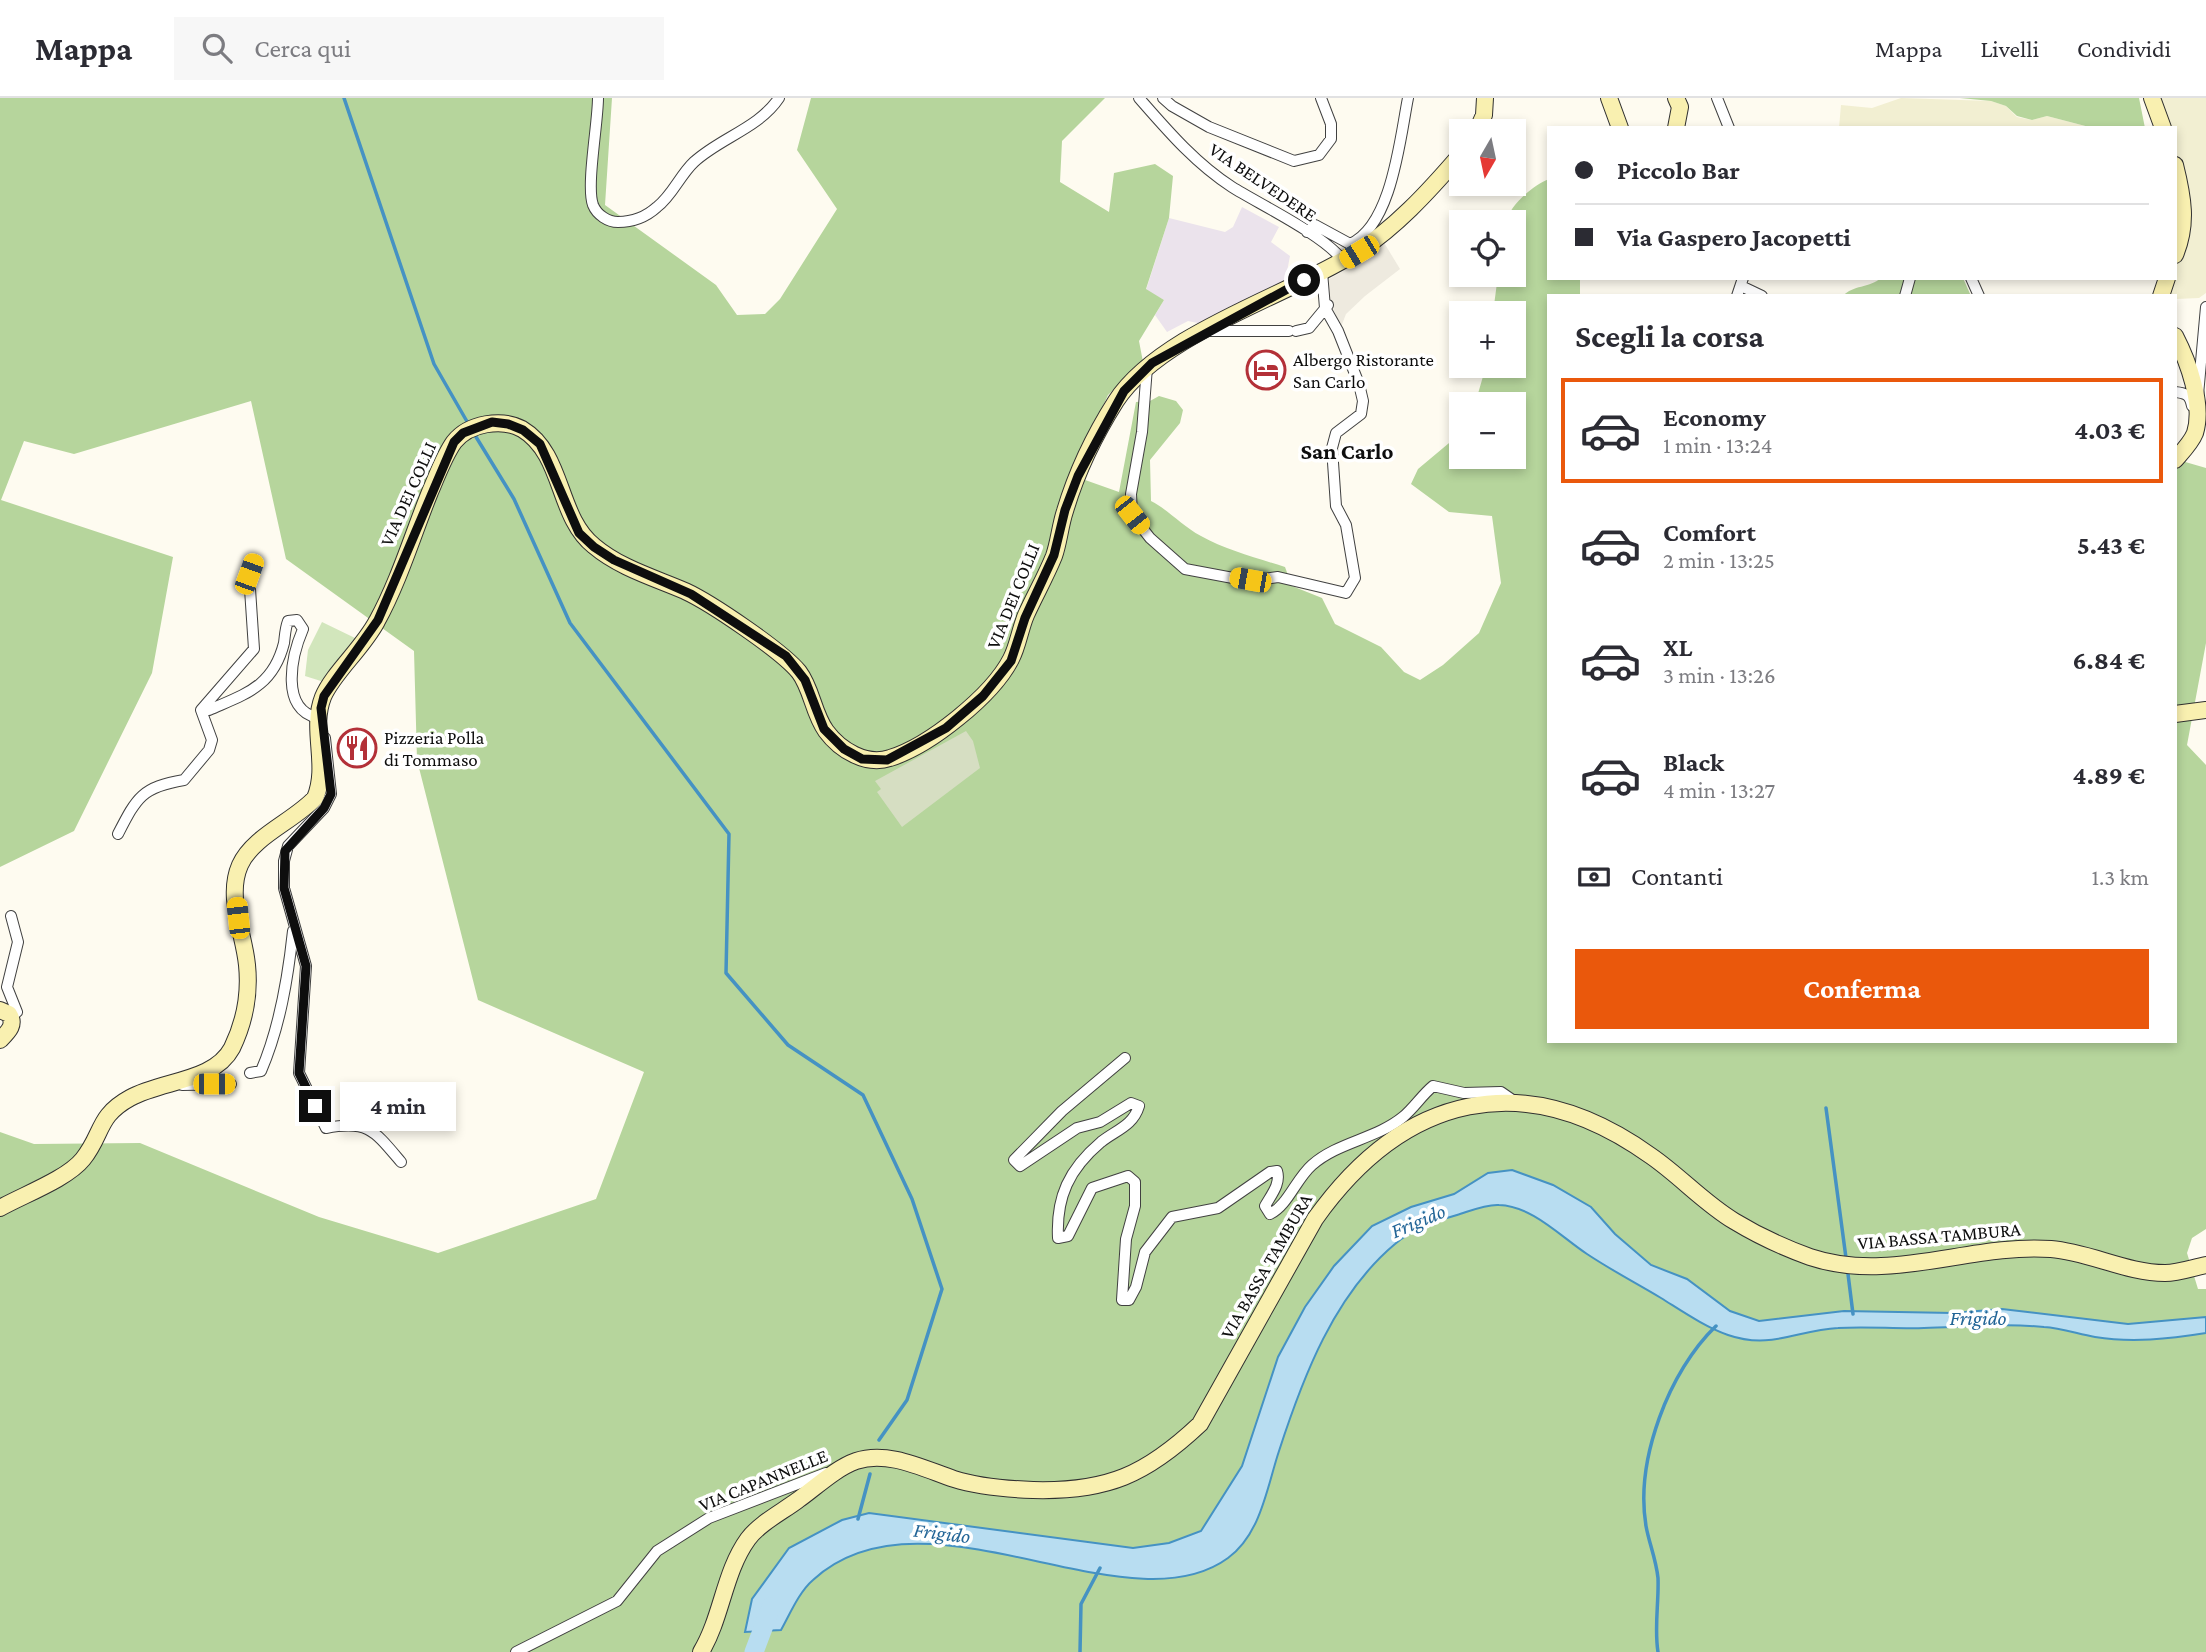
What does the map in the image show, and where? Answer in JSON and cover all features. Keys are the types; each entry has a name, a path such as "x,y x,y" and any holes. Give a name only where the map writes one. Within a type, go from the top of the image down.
{"street":[{"path":"598,98 591,196 600,215 612,222 643,218 660,205 682,173 708,150 770,112 779,98"},
{"name":"VIA BELVEDERE","path":"1139,98 1183,148 1220,177 1307,232 1343,261"},
{"name":"VIA BELVEDERE","path":"1163,98 1171,107 1209,127 1294,161 1319,155 1331,139 1331,124 1321,98"},
{"path":"1307,232 1315,225 1350,244 1371,224 1397,160 1408,98"},
{"path":"1482,119 1485,98"},
{"path":"1609,98 1619,126"},
{"path":"1676,98 1680,107 1676,126"},
{"path":"1717,98 1728,126"},
{"path":"2152,98 2162,126"},
{"name":"VIA DEI COLLI","path":"319,713 334,679 353,659 378,620 437,476 454,442 463,433 492,422 523,430 540,444 579,533 594,547 624,565 691,594 786,656 805,680 824,729 844,749 862,759 887,760 946,728 983,696 1011,661 1025,618 1054,555 1065,510 1078,476 1115,403 1147,367 1207,331 1343,261 1375,239 1449,168"},
{"path":"2177,173 2184,200 2184,227 2177,249"},
{"path":"1147,367 1142,432 1131,494 1132,515 1150,538 1185,569 1250,580 1278,577 1346,593 1355,578 1346,525 1336,506 1332,448 1336,433 1361,414 1363,401 1338,331 1326,307 1322,272"},
{"path":"1740,287 1757,294"},
{"path":"1207,331 1292,331 1309,328 1326,307"},
{"path":"2177,458 2195,432 2206,307"},
{"path":"2177,340 2185,355 2196,401"},
{"path":"2177,393 2190,398 2193,409 2190,432 2177,458"},
{"path":"201,710 254,649 249,574 254,560"},
{"path":"201,710 209,710 257,689 269,676 284,641 288,621 297,620 303,629 292,680 293,700 296,708 307,716 319,713"},
{"path":"2177,714 2206,709"},
{"path":"118,834 147,790 160,783 184,780 209,751 211,731 201,710"},
{"path":"319,713 331,794 324,808 285,851 284,888 293,929 306,966 299,1073 326,1128"},
{"path":"0,1208 82,1160 109,1110 165,1083 208,1072 224,1061 238,1034 248,994 247,964 238,918 237,880 248,853 315,798 320,785 323,756 319,713"},
{"path":"0,1040 11,1028 6,1014 18,1012 7,987 18,942 11,916"},
{"path":"250,1073 261,1071 274,1035 290,965 293,929"},
{"path":"1125,1058 1062,1111 1014,1160 1020,1166 1077,1128 1100,1122 1131,1103 1139,1106 1135,1117 1101,1142 1075,1168 1065,1184 1058,1228 1058,1238 1068,1237 1092,1188 1128,1177 1135,1182 1135,1206 1126,1240 1122,1300 1129,1300 1136,1287 1145,1252 1172,1217 1218,1208 1270,1172 1277,1171 1279,1178 1276,1188 1265,1206 1270,1214 1279,1209 1313,1165 1330,1152 1375,1134 1405,1116 1417,1099 1433,1086 1464,1093 1501,1092 1514,1101"},
{"path":"165,1083 231,1084"},
{"name":"VIA BASSA TAMBURA","path":"856,1461 890,1459 909,1462 964,1482 1006,1489 1064,1491 1100,1487 1147,1466 1200,1424 1315,1219 1354,1172 1385,1145 1431,1119 1464,1107 1514,1101 1571,1111 1617,1133 1652,1156 1733,1221 1790,1249 1829,1262 1879,1266 2041,1249 2089,1255 2163,1273 2206,1265"},
{"path":"314,1132 338,1123 367,1126 401,1161"},
{"path":"701,1652 711,1636 737,1559 749,1538 856,1461"},
{"name":"VIA CAPANNELLE","path":"516,1652 617,1601 657,1551 709,1518 856,1461"}],"shaded area":[{"path":"1901,98 1991,101 2006,106 2017,117 2032,120 2047,116 2085,126 1839,126 1841,105 1872,108"},
{"path":"2155,98 2206,98 2206,293 2199,298 2177,299 2177,294 2165,294 2169,280 2177,280 2177,258 2184,237 2184,187 2177,160 2177,126 2165,126"},
{"path":"1242,207 1279,227 1271,242 1290,256 1285,282 1207,325 1188,321 1167,332 1155,315 1164,300 1146,290 1169,218 1225,232 1233,227"},
{"path":"1383,241 1400,269 1346,314 1341,327 1327,295 1329,279 1352,266"}],"green space":[{"path":"0,98 612,98 605,205 716,285 737,315 765,314 780,299 837,209 797,150 811,98 1105,98 1062,141 1060,182 1109,212 1114,173 1155,164 1173,176 1169,218 1146,289 1164,300 1139,341 1143,362 1108,395 1071,475 1119,492 1136,402 1150,401 1159,396 1176,401 1183,410 1180,423 1150,460 1151,501 1211,541 1285,567 1292,586 1322,598 1335,624 1381,647 1404,672 1420,680 1443,665 1479,633 1501,583 1492,516 1449,512 1411,484 1418,469 1449,443 1449,469 1526,469 1526,392 1478,392 1483,378 1526,378 1526,301 1495,301 1496,287 1526,287 1526,210 1511,210 1536,186 1547,180 1547,280 1580,280 1580,294 1547,294 1547,1043 2177,1043 2177,460 2206,468 2206,643 2187,745 2206,765 2206,1229 2192,1238 2187,1253 2198,1289 2206,1289 2206,1652 0,1652 0,1132 34,1144 140,1143 319,1217 438,1253 596,1199 644,1072 478,1000 417,760 414,651 286,559 251,401 74,454 24,441 1,500 173,557 152,673 74,831 0,867"},
{"path":"1960,98 2139,98 2145,126 2085,126 2047,116 2032,120 2017,116 2006,106 1991,101"},
{"path":"1877,280 1964,280 1970,294 1845,294"},
{"path":"322,622 355,638 324,682 305,676 308,650"},
{"path":"966,731 973,741 980,768 902,827 877,792 881,789 875,781"}],"water":[{"path":"1512,1170 1553,1185 1591,1207 1615,1234 1651,1265 1687,1279 1730,1311 1759,1321 1844,1311 1953,1313 2002,1309 2128,1324 2206,1317 2206,1333 2123,1340 2050,1328 1999,1325 1838,1328 1771,1340 1743,1339 1719,1332 1694,1318 1596,1260 1534,1216 1511,1207 1483,1207 1433,1223 1409,1234 1373,1265 1355,1287 1338,1312 1310,1366 1255,1523 1239,1548 1228,1558 1186,1576 1136,1578 1082,1571 966,1548 910,1544 859,1553 813,1580 803,1591 781,1630 745,1632 752,1599 789,1548 842,1520 869,1513 1133,1548 1169,1543 1201,1531 1242,1466 1278,1357 1305,1307 1334,1266 1372,1226 1411,1207 1454,1194 1488,1173"}],"waterway":[{"path":"344,98 434,364 469,425"},
{"path":"473,432 514,499 570,623 729,834 726,973 788,1045 863,1095 912,1199 942,1289 907,1400 879,1440"},
{"path":"1826,1108 1846,1258"},
{"path":"1848,1274 1853,1314"},
{"path":"1658,1652 1658,1578 1646,1526 1646,1473 1659,1418 1670,1392 1699,1345 1716,1326"},
{"path":"858,1519 870,1474"},
{"path":"1080,1652 1081,1604 1100,1568"},
{"name":"Frigido","path":"754,1652 771,1607"}],"place":[{"name":"Albergo Ristorante San Carlo","path":"1266,370"},
{"name":"Pizzeria Polla di Tommaso","path":"357,748"}],"district":[{"name":"San Carlo","path":"1347,451"}],"route":[{"path":"315,1106 299,1073 306,966 293,929 284,888 285,851 324,808 331,794 321,708 324,696 334,679 353,659 378,620 437,476 454,442 463,433 492,422 523,430 540,444 579,533 594,547 614,560 691,594 786,656 805,680 824,729 844,749 862,759 887,760 946,728 983,696 1011,661 1025,618 1054,555 1065,510 1078,476 1115,403 1135,378 1152,363 1200,335 1304,280"}]}
